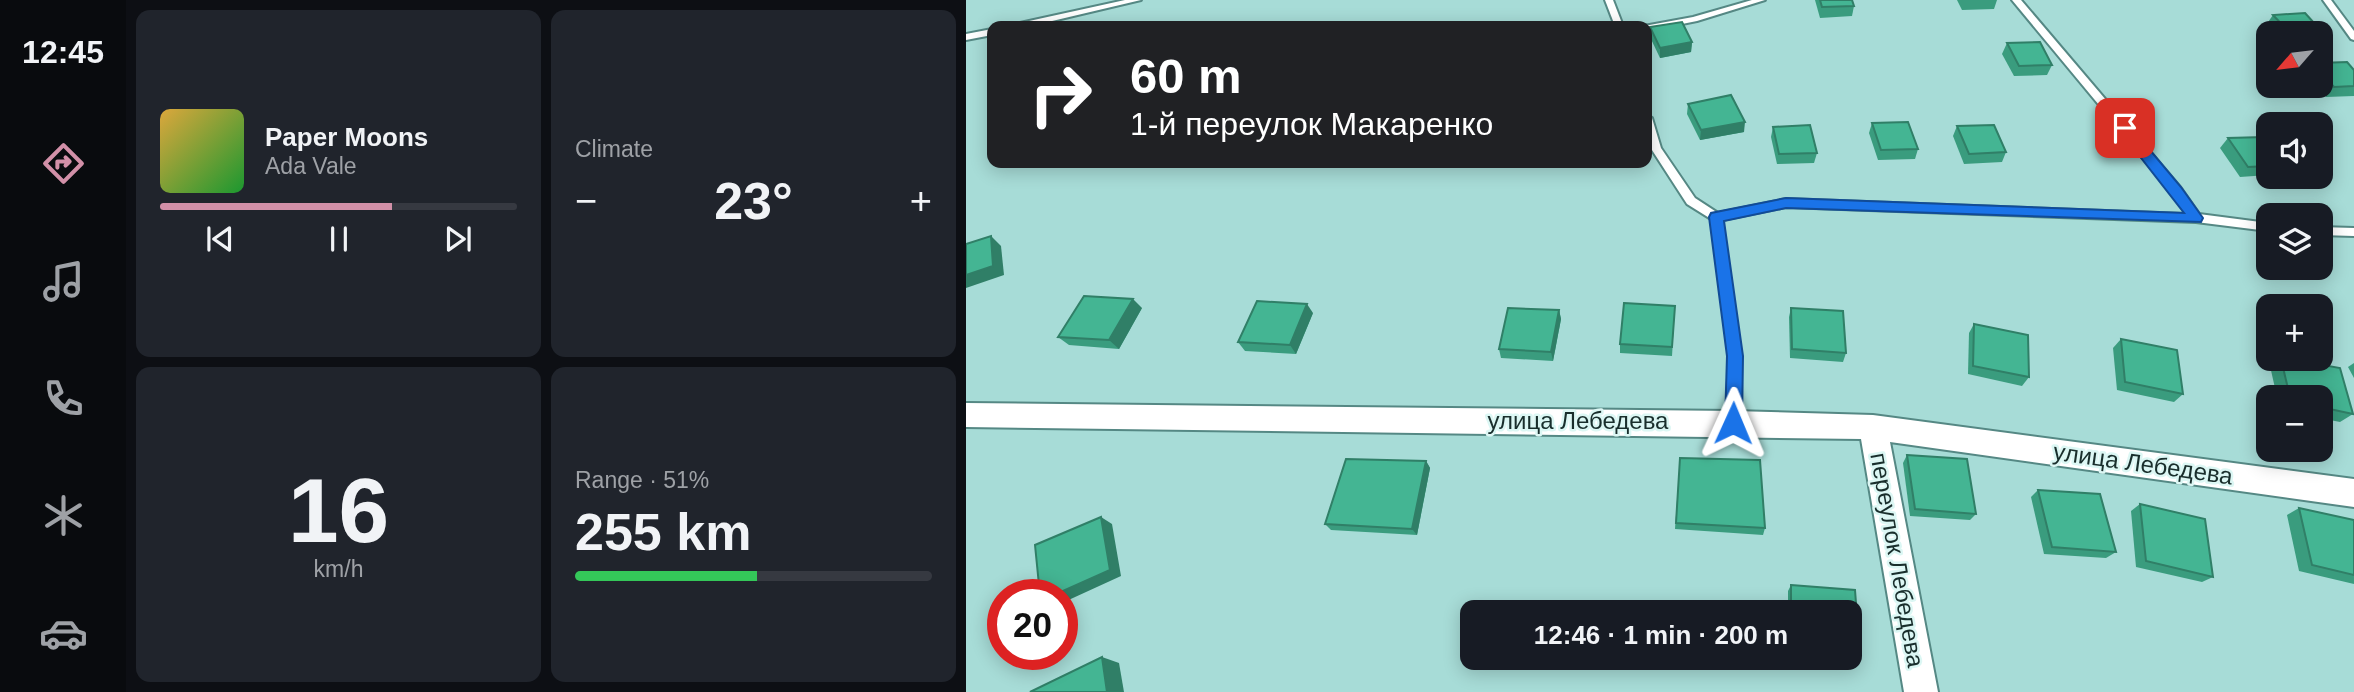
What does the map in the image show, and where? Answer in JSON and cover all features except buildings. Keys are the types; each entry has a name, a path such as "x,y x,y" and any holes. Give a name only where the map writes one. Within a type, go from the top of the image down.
{"street":[{"name":"улица Лебедева","path":"966,415 1733,423 1873,427 2354,493"},
{"name":"переулок Лебедева","path":"1873,427 1921,692"}],"lane":[{"path":"1042,21 1137,0"},
{"path":"1609,0 1617,21"},
{"path":"1652,27 1694,19 1762,0"},
{"path":"2017,0 2176,190 2196,218"},
{"path":"2327,0 2354,37"},
{"path":"966,37 987,33"},
{"path":"1652,135 1656,148 1691,201 1716,217 1786,203 2196,218 2256,226"},
{"path":"1716,217 1735,356 1733,423"},
{"path":"2333,231 2354,232"}],"route":[{"path":"1733,423 1735,356 1716,217 1786,203 2196,218 2125,128"}]}
